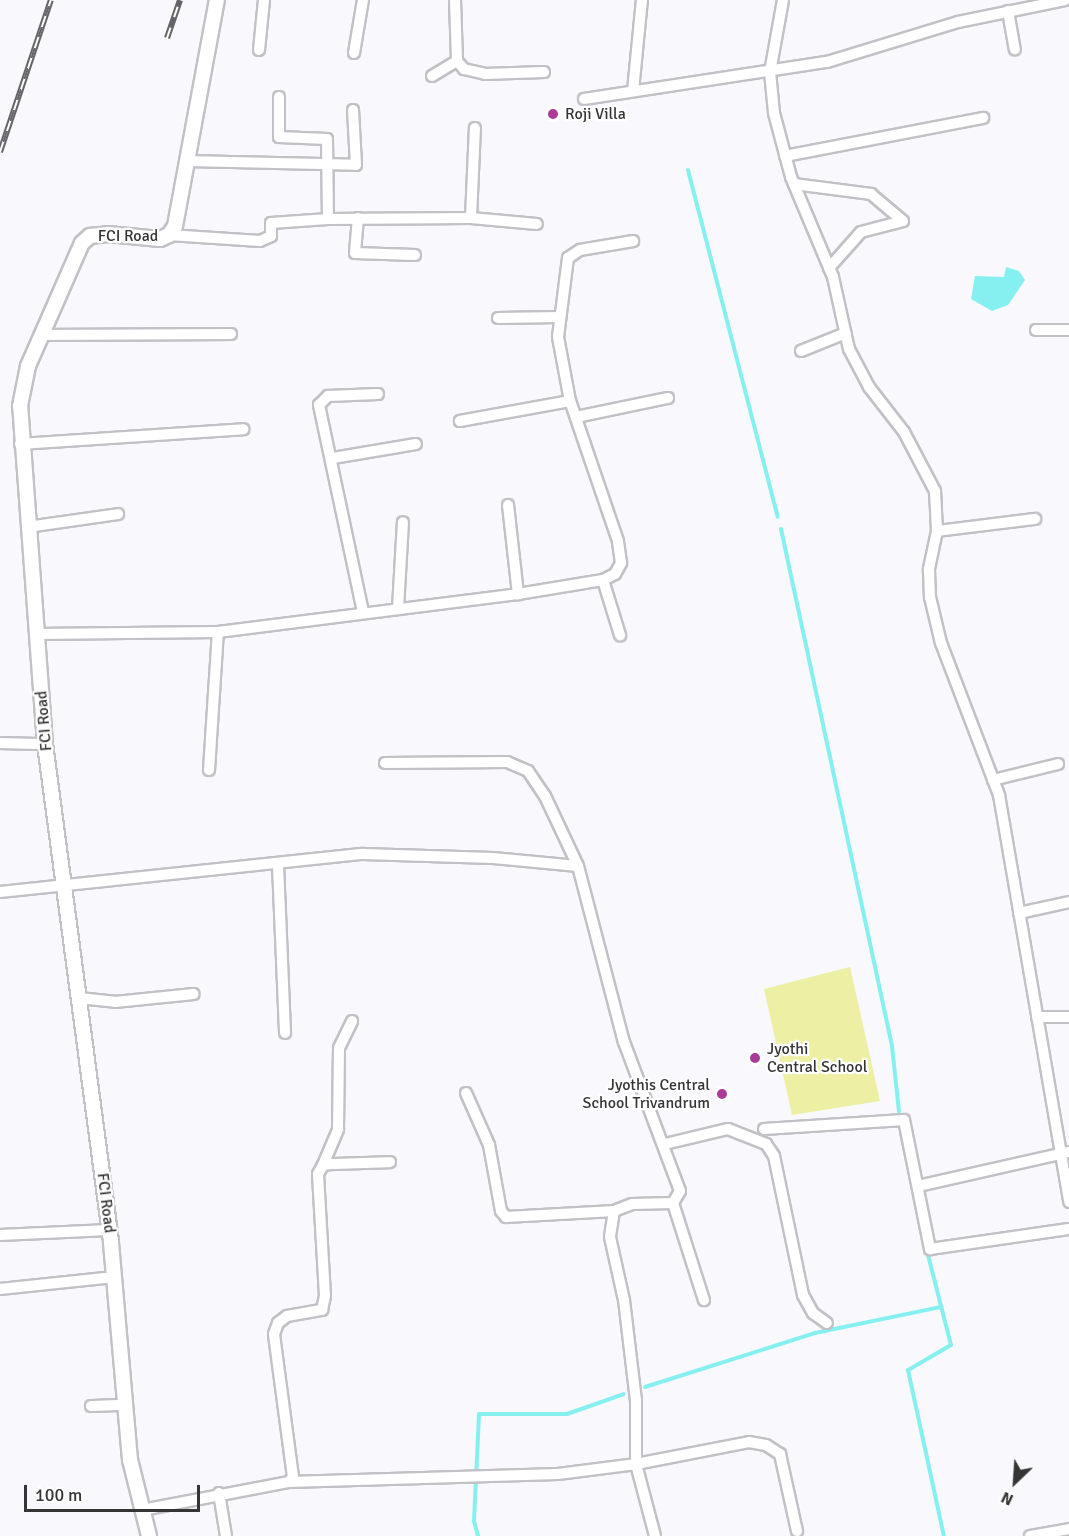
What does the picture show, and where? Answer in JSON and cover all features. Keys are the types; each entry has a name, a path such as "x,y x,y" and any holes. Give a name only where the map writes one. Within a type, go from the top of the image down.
{"street":[{"name":"FCI Road","path":"149,1536 130,1460 109,1230 45,744 20,444 20,406 28,366 40,335 73,260 90,236 149,239 170,235 175,226 217,0"},
{"path":"259,50 264,0"},
{"path":"354,53 363,0"},
{"path":"455,0 457,62 464,69 485,74 544,72"},
{"path":"633,91 642,0"},
{"path":"783,0 770,72 774,113 794,184 829,268 846,333 869,387 904,432 929,478 937,506 937,531 929,570 930,597 941,643 999,795 1063,1152 1069,1202"},
{"path":"584,99 826,62 903,36 1065,0"},
{"path":"1008,11 1015,49"},
{"path":"432,76 457,62"},
{"path":"279,97 279,137 327,139 328,219"},
{"path":"186,161 356,165 354,110"},
{"path":"785,156 983,118"},
{"path":"471,218 475,128"},
{"path":"794,184 871,194 903,221 861,232 829,268"},
{"path":"358,218 355,253 415,255"},
{"path":"170,235 260,241 271,236 272,223 358,218 471,218 537,224"},
{"path":"36,634 218,632 352,617 363,612 518,594 603,580 618,571 621,556 570,401 560,357 559,317 564,270 571,254 633,242"},
{"path":"498,318 559,317"},
{"path":"1036,330 1069,330"},
{"path":"801,351 846,333"},
{"path":"40,335 231,334"},
{"path":"363,612 333,458 319,405 321,399 378,394"},
{"path":"576,417 668,398"},
{"path":"460,421 570,401"},
{"path":"20,444 243,429"},
{"path":"333,458 417,444"},
{"path":"508,505 518,594"},
{"path":"27,527 118,514"},
{"path":"937,531 1035,519"},
{"path":"399,608 403,522"},
{"path":"603,580 621,635"},
{"path":"209,770 218,632"},
{"path":"0,743 45,744"},
{"path":"385,763 507,762 528,771 545,796 578,866 624,1042 665,1144 680,1191 673,1203 704,1300"},
{"path":"993,780 1058,764"},
{"path":"0,892 65,883 278,865 363,854 493,858 578,866"},
{"path":"278,865 285,1033"},
{"path":"1019,913 1069,902"},
{"path":"80,998 115,1002 194,994"},
{"path":"1037,1017 1069,1017"},
{"path":"289,1482 294,1464 274,1334 278,1323 287,1316 322,1310 325,1296 318,1174 338,1130 339,1048 352,1021"},
{"path":"466,1093 489,1145 501,1211 506,1216 614,1211 632,1204 673,1203"},
{"path":"764,1130 904,1119 930,1249 1069,1228"},
{"path":"665,1144 728,1129 766,1144 774,1156 803,1294 813,1313 827,1323"},
{"path":"918,1186 1063,1152"},
{"path":"323,1166 390,1162"},
{"path":"614,1211 610,1237 624,1300 636,1400 636,1464 655,1536"},
{"path":"0,1235 109,1230"},
{"path":"0,1288 114,1277"},
{"path":"91,1406 126,1405"},
{"path":"142,1510 219,1493 289,1482 420,1481 558,1474 636,1464 750,1442 766,1445 780,1454 798,1531"},
{"path":"219,1493 226,1536"},
{"path":"1030,1536 1069,1529"}],"green space":[{"path":"850,967 880,1101 792,1115 764,989"}],"water":[{"path":"1006,267 1019,271 1025,280 1008,305 992,311 971,299 975,276 1004,277"}],"waterway":[{"path":"688,170 778,517"},
{"path":"781,529 892,1046 899,1112"},
{"path":"901,1133 907,1162"},
{"path":"927,1251 951,1345 908,1370 944,1536"},
{"path":"645,1387 815,1333 941,1307"},
{"path":"478,1536 474,1521 479,1414 567,1414 624,1394"}],"railway":[{"path":"0,152 51,0"},
{"path":"167,38 180,0"}],"place":[{"name":"Roji Villa","path":"553,114"},
{"name":"Jyothi Central School","path":"755,1058"},
{"name":"Jyothis Central School Trivandrum","path":"722,1094"}]}
